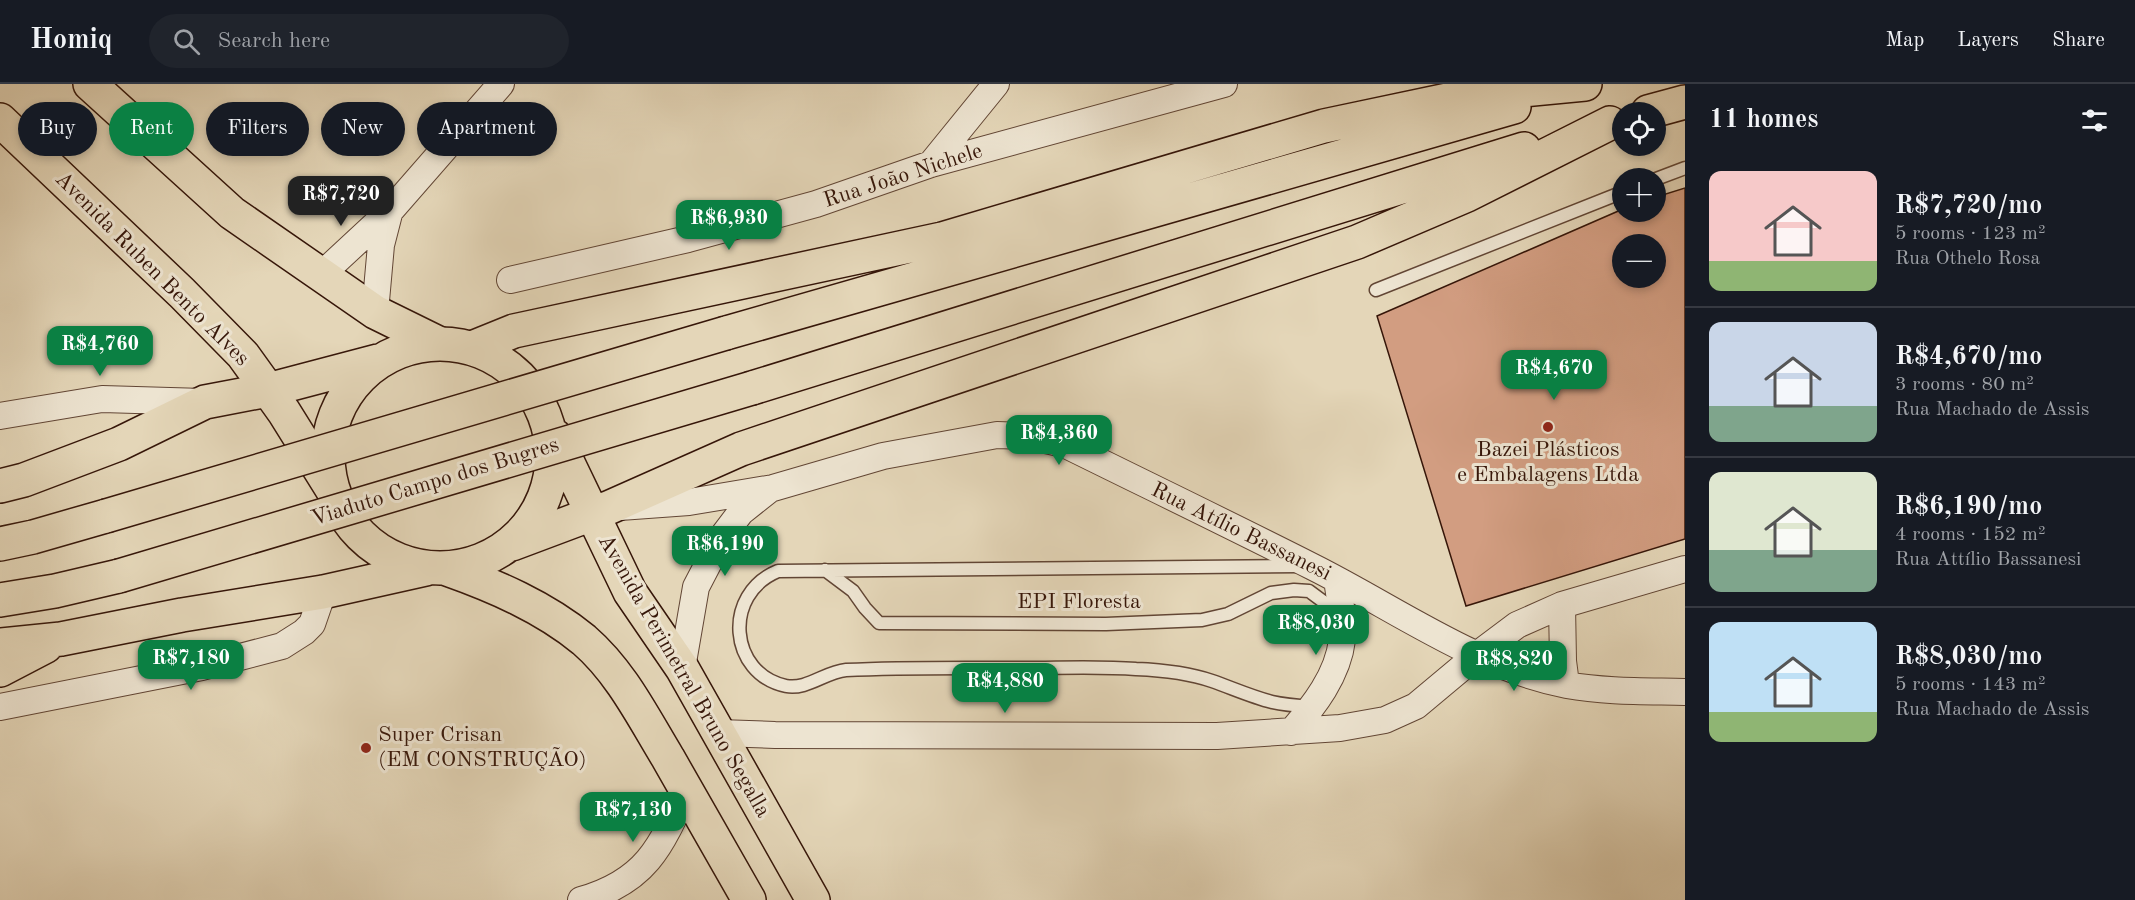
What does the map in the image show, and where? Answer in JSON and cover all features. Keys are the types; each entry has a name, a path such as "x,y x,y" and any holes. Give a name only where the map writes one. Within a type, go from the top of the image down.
{"main road":[{"path":"90,84 232,213 375,312 438,344"},
{"path":"472,348 514,331 942,239 1324,126 1471,96 1585,84"},
{"path":"0,544 106,516 726,333 1594,84"},
{"path":"1666,107 1685,102"},
{"name":"Avenida Ruben Bento Alves","path":"0,120 182,293 243,355 332,489"},
{"name":"Viaduto Campo dos Bugres","path":"0,600 55,591 119,576 752,388 1612,122"},
{"path":"0,645 61,639 182,615 323,592 482,562 512,544 600,511 741,449 1357,242 1467,195 1612,123"},
{"path":"0,486 24,480 119,444 205,402 268,390 382,359 409,348 438,344 472,348 504,363 529,387 547,417 554,451 550,486 536,518 512,544"},
{"path":"382,359 359,378 341,402 330,429 327,459 332,489 345,518 367,542 394,560 437,569 499,589 536,608 582,639 606,661 635,702 749,900"},
{"name":"Avenida Perimetral Bruno Segalla","path":"547,417 600,511 630,592 682,668 813,900"},
{"path":"0,670 61,639"}],"street":[{"path":"321,275 390,210 501,84"},
{"path":"931,164 996,84"},
{"name":"Rua João Nichele","path":"510,280 688,239 805,207 931,164 1224,84"},
{"path":"375,312 381,245 390,210"},
{"path":"0,416 102,399 205,402"},
{"name":"Rua Atílio Bassanesi","path":"600,511 657,506 773,488 883,456 997,435 1027,436 1064,444 1312,566 1477,655 1523,672 1566,684 1619,691 1685,692"},
{"path":"682,668 696,586 722,537 741,512 773,488"},
{"path":"718,733 1217,736 1340,728 1385,720 1416,706 1517,625 1562,605 1685,569"},
{"path":"1291,732 1313,707 1337,663 1342,638 1342,615 1337,580"},
{"path":"0,707 202,667 282,646 312,624 323,592"},
{"path":"1562,605 1563,661 1566,684"},
{"path":"581,900 620,886 644,867 671,824 686,790"}],"lane":[{"path":"1666,175 1685,168"},
{"path":"1376,290 1612,196"},
{"name":"EPI Floresta","path":"1312,566 778,571 766,576 755,585 743,604 739,618 740,636 745,652 755,667 770,680 786,686 804,686 817,678 843,670 1136,669 1192,675 1271,702 1313,707"},
{"name":"EPI Floresta","path":"825,570 853,591 879,623 1106,624 1202,620 1228,614 1271,594 1294,590 1309,591 1342,615"}],"building":[{"name":"Bazei Plásticos e Embalagens Ltda","path":"1685,188 1685,539 1466,606 1377,316 1612,214 1612,222 1666,222 1666,194"}],"place":[{"name":"Bazei Plásticos e Embalagens Ltda","path":"1548,427"},
{"name":"Super Crisan (EM CONSTRUÇÃO)","path":"366,748"}]}
